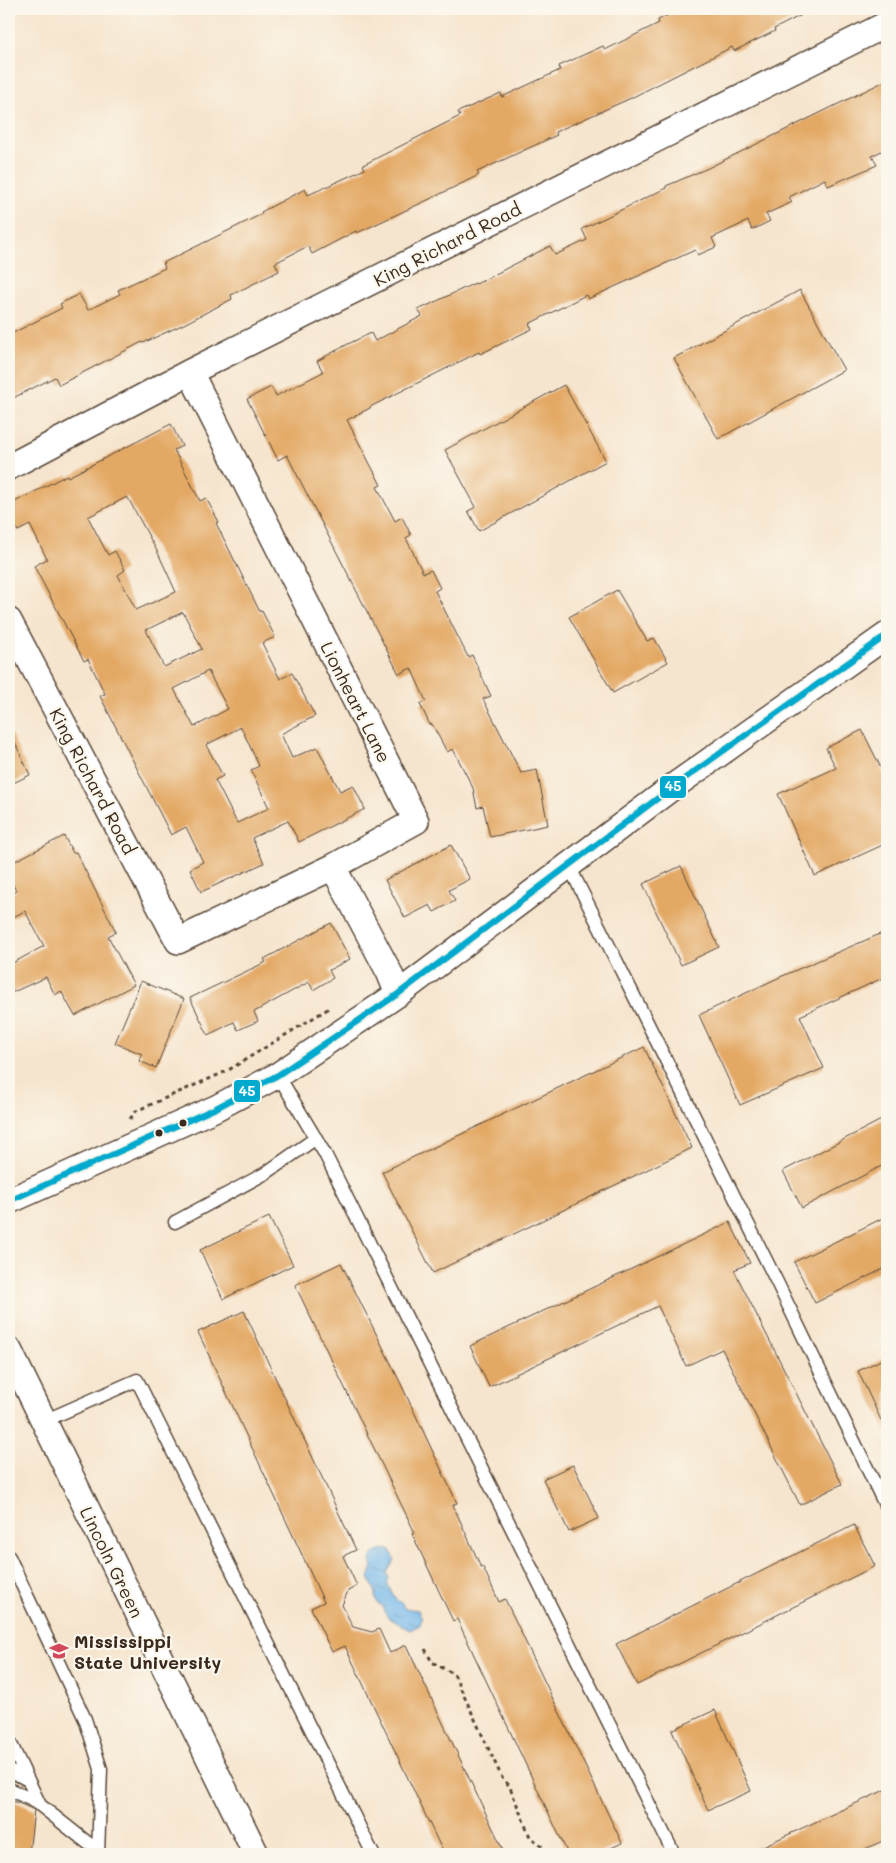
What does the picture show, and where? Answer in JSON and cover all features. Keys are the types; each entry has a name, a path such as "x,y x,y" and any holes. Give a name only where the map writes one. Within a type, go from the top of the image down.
{"street":[{"name":"King Richard Road","path":"9,467 190,372 887,24"},
{"name":"Lionheart Lane","path":"190,372 416,821 333,867"},
{"name":"King Richard Road","path":"9,622 178,941 333,867"},
{"path":"9,1201 216,1108 278,1075 398,994 674,786 887,635"},
{"path":"333,867 389,972 398,994"},
{"name":"Lincoln Green","path":"9,1350 256,1854"}],"lane":[{"path":"569,866 775,1278 887,1509"},
{"path":"278,1075 316,1138 361,1226 674,1854"},
{"path":"175,1222 266,1173 316,1138"},
{"path":"44,1421 136,1380 373,1854"},
{"path":"9,1557 85,1719 101,1769 98,1852"},
{"path":"9,1740 40,1804"},
{"path":"9,1770 28,1780"},
{"path":"9,1790 40,1804 98,1852"}],"path":[{"path":"126,1123 136,1111 228,1071 338,1003"},
{"path":"425,1649 432,1662 454,1674 503,1780 509,1785 530,1837 541,1845 545,1854"}],"water":[{"path":"384,1549 390,1550 395,1559 387,1573 389,1578 387,1583 396,1600 402,1603 404,1608 418,1610 422,1618 420,1625 410,1630 388,1618 382,1605 378,1604 375,1597 376,1593 369,1578 373,1566 371,1561 373,1554"}],"building":[{"path":"681,9 813,9 774,29 775,31 734,51 732,47 629,99 555,132 557,135 477,172 479,175 430,199 357,233 356,231 312,254 308,246 275,263 279,271 231,295 232,299 184,324 142,342 59,385 55,377 9,400 9,335 62,308 60,304 79,294 88,310 120,294 118,290 165,268 163,263 262,214 261,212 305,189 308,195 365,169 363,165 460,116 458,112 501,93 502,97 560,70 559,66 603,46 605,50 659,23 658,20"},
{"path":"887,80 887,148 872,156 877,165 828,186 825,179 789,197 792,202 766,214 770,221 752,230 748,221 712,238 716,247 698,255 695,250 588,299 586,295 529,324 532,329 480,354 479,352 347,420 381,485 377,487 395,521 402,517 411,535 406,538 423,573 431,570 440,588 435,591 468,657 472,655 491,696 483,699 521,773 537,770 548,825 490,837 483,806 477,808 473,788 453,749 447,752 432,724 430,725 420,704 426,701 411,668 399,674 287,455 278,460 247,399 271,387 276,396 323,372 317,361 348,344 371,333 375,341 422,316 418,310 476,284 550,246 555,255 587,240 582,229 666,188 666,186 708,168"},
{"path":"800,290 844,370 718,439 674,358"},
{"path":"564,385 606,461 479,531 468,511 476,507 445,450"},
{"path":"171,424 182,446 174,450 200,501 206,498 219,522 216,523 260,612 262,611 275,637 262,643 280,679 292,673 315,716 281,734 292,758 317,747 340,791 353,785 365,809 299,842 288,821 252,838 264,863 201,892 190,869 203,862 186,827 171,835 100,696 105,694 88,659 84,661 34,566 47,559 30,525 18,531 9,514 9,505 67,475 68,477","holes":["127,497 158,553 176,592 136,610 118,575 125,570 115,551 108,555 88,517","183,612 202,649 164,667 146,630","208,671 228,709 194,727 174,689","241,727 259,766 251,770 269,808 237,823 215,780 223,776 206,745"]},
{"path":"617,590 647,641 654,638 668,662 613,693 569,617"},
{"path":"9,730 30,775 9,785"},
{"path":"862,730 887,780 887,843 815,876 778,794 836,768 826,748"},
{"path":"64,836 73,853 76,852 116,932 108,936 134,985 75,1016 61,991 55,995 46,977 9,994 9,965 44,946 25,911 9,919 9,895 16,891 9,876 9,864"},
{"path":"451,845 470,879 449,890 455,901 434,912 430,905 405,918 385,880"},
{"path":"681,866 719,947 681,965 643,884"},
{"path":"331,923 350,959 329,970 333,978 313,990 309,982 254,1012 258,1021 238,1030 234,1022 208,1035 190,998 266,962 264,959"},
{"path":"887,931 887,976 800,1016 824,1068 740,1105 699,1015 780,977"},
{"path":"141,981 184,999 156,1068 139,1061 142,1054 115,1043"},
{"path":"644,1047 692,1148 433,1273 382,1172"},
{"path":"887,1117 887,1163 802,1208 783,1171"},
{"path":"887,1216 887,1267 815,1303 794,1262"},
{"path":"269,1217 293,1265 223,1299 200,1250"},
{"path":"730,1222 750,1263 734,1270 842,1484 800,1505 722,1349 686,1366 658,1306 489,1387 470,1346"},
{"path":"341,1263 457,1503 453,1505 481,1567 483,1567 499,1602 505,1599 622,1843 598,1854 568,1854 457,1619 453,1621 412,1534 415,1533 295,1285"},
{"path":"244,1311 356,1550 343,1556 357,1586 348,1591 342,1605 353,1627 372,1632 379,1629 390,1653 406,1645 505,1854 444,1854 345,1646 332,1652 311,1608 324,1602 198,1332"},
{"path":"887,1357 887,1433 858,1371"},
{"path":"573,1465 599,1518 569,1532 543,1479"},
{"path":"854,1525 875,1566 637,1685 616,1644"},
{"path":"715,1710 751,1791 708,1810 672,1730"},
{"path":"887,1789 887,1839 854,1854 746,1854"},
{"path":"9,1801 34,1810 29,1854 9,1854"}],"transit line":[{"name":"45","path":"9,1201 216,1108 278,1075 398,994 674,786 887,635"}],"place":[{"name":"Mississippi State University","path":"59,1651"}]}
